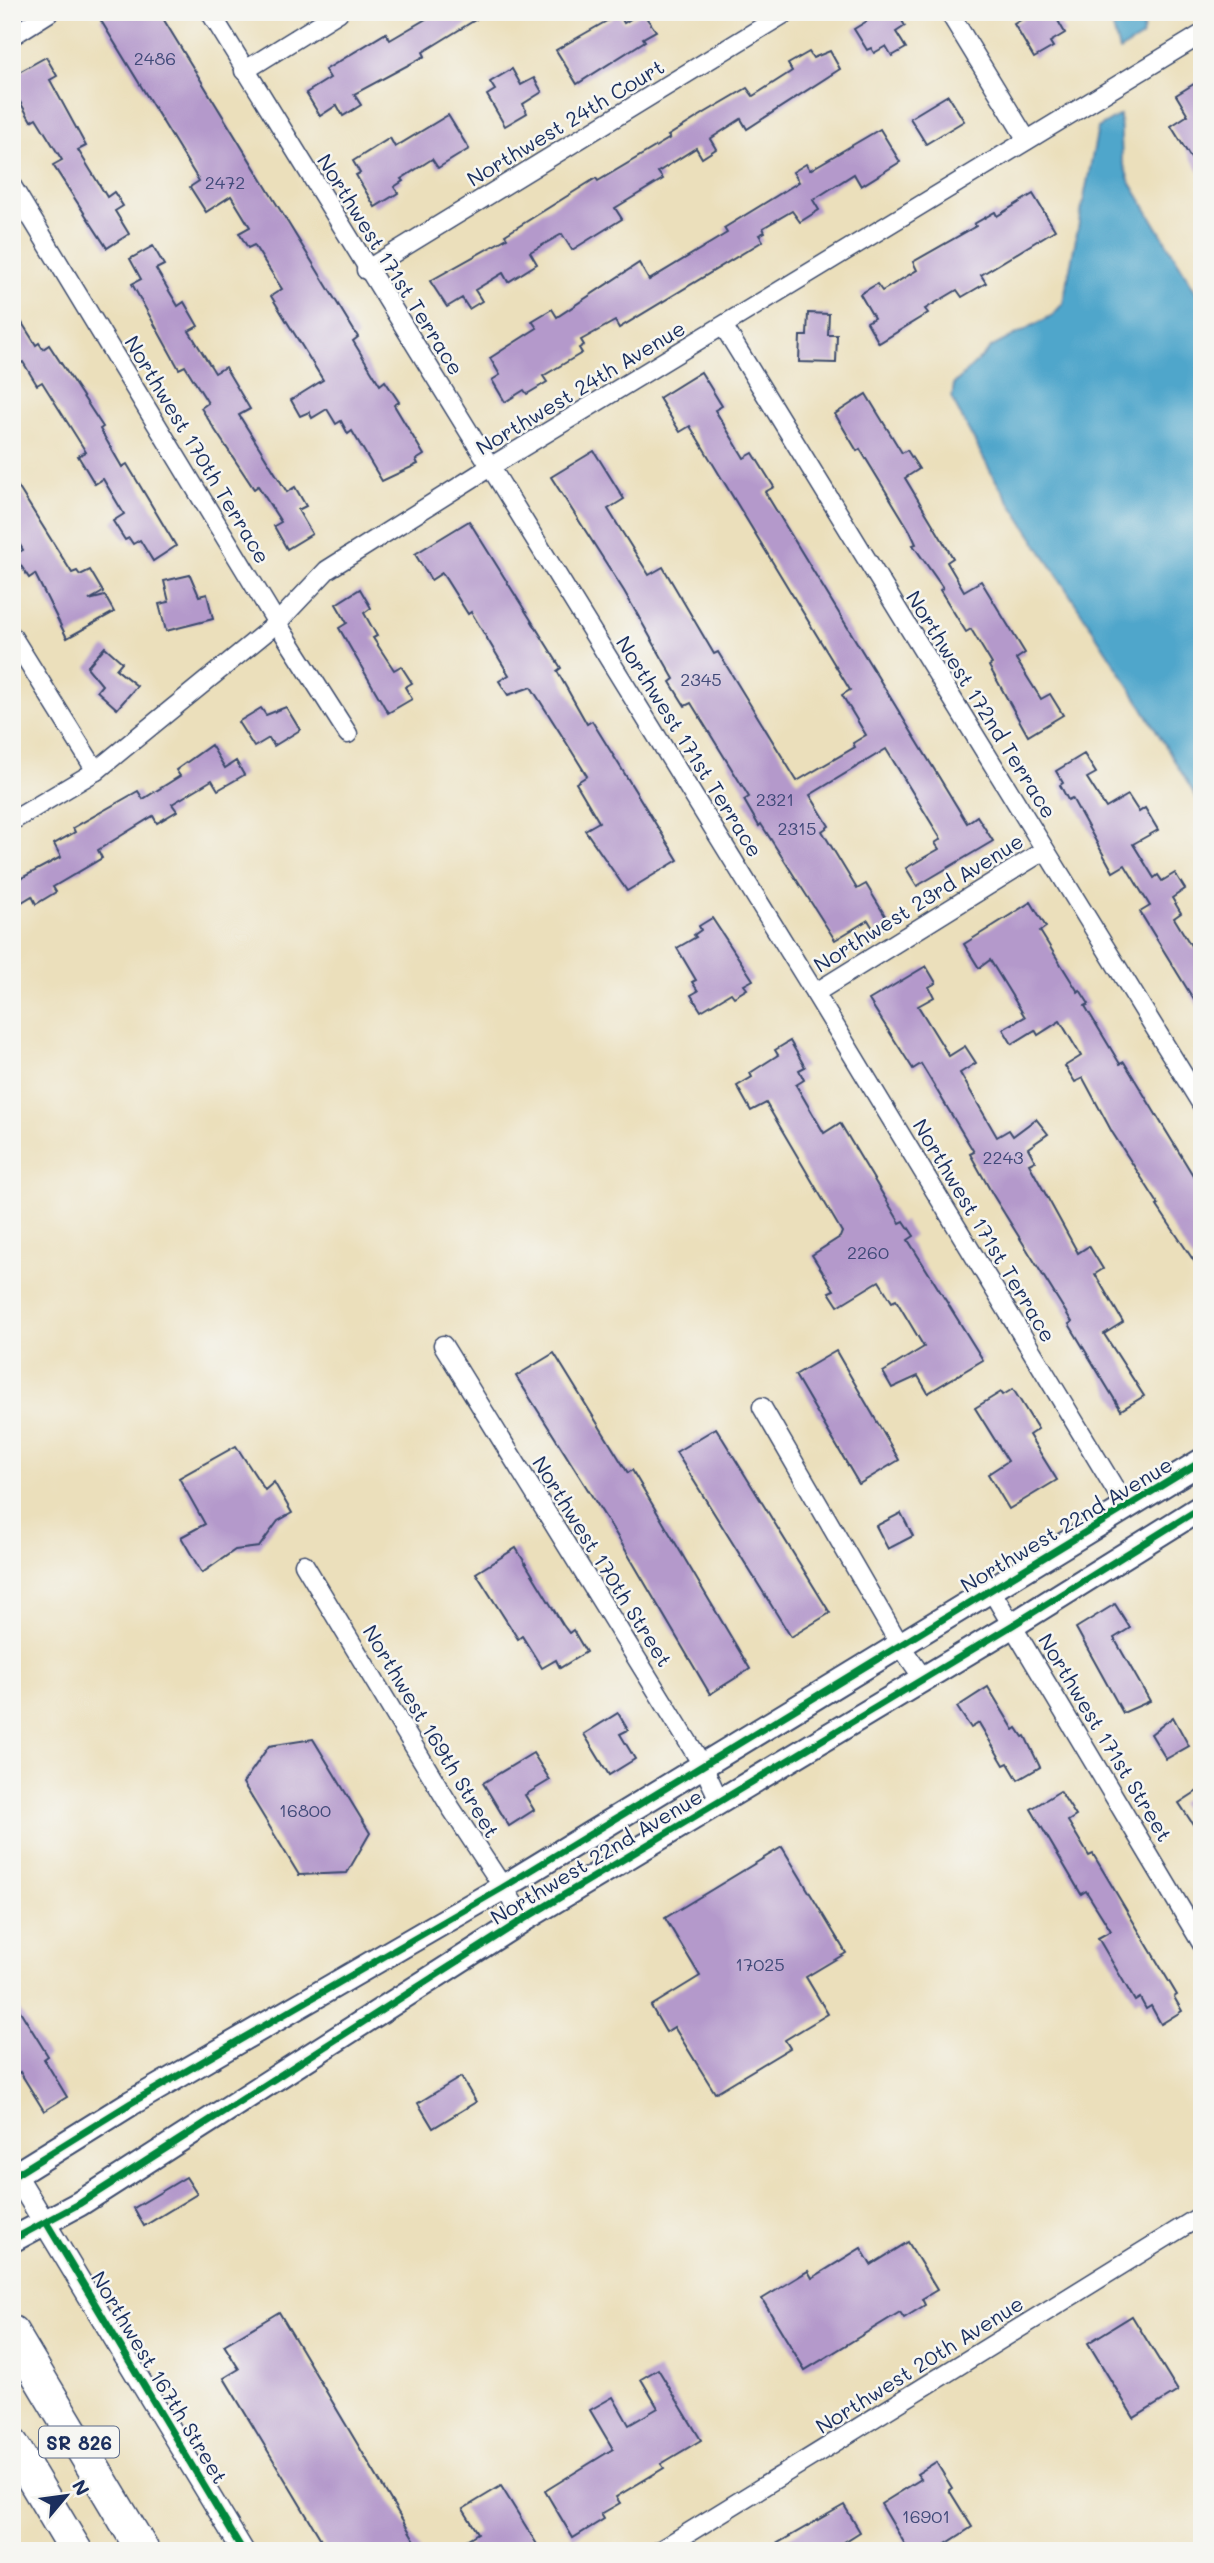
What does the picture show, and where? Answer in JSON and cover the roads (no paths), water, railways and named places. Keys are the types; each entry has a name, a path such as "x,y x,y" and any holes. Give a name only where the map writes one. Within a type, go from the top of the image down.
{"highway":[{"name":"SR 826","path":"13,2333 144,2551"},
{"name":"SR 826","path":"12,2444 76,2551"}],"main road":[{"name":"Northwest 22nd Avenue","path":"13,2173 502,1888 1202,1461"},
{"name":"Northwest 22nd Avenue","path":"12,2240 79,2204 524,1919 1013,1625 1202,1507"}],"street":[{"path":"12,36 50,12"},
{"name":"Northwest 171st Terrace","path":"209,12 366,270 816,993 1126,1507"},
{"path":"244,71 339,12"},
{"name":"Northwest 24th Court","path":"366,270 787,12"},
{"path":"949,12 1027,139"},
{"name":"Northwest 24th Avenue","path":"12,821 96,771 276,623 327,570 490,467 1202,34"},
{"name":"Northwest 170th Terrace","path":"12,186 276,623 348,734"},
{"name":"Northwest 172nd Terrace","path":"724,327 1202,1105"},
{"path":"12,636 96,771"},
{"name":"Northwest 23rd Avenue","path":"816,993 1045,850"},
{"name":"Northwest 170th Street","path":"443,1345 703,1766 720,1802"},
{"path":"762,1407 900,1645 923,1678"},
{"name":"Northwest 169th Street","path":"304,1564 502,1888 524,1919"},
{"name":"Northwest 171st Street","path":"991,1590 1202,1944"},
{"name":"Northwest 167th Street","path":"13,2173 46,2222 243,2551"},
{"name":"Northwest 20th Avenue","path":"659,2551 1202,2215"}],"water":[{"path":"1109,12 1147,12 1142,37 1119,51"},
{"path":"1120,115 1122,159 1129,180 1202,302 1202,807 1140,703 993,476 952,399 954,384 992,347 1053,315 1063,303 1098,128"}]}
